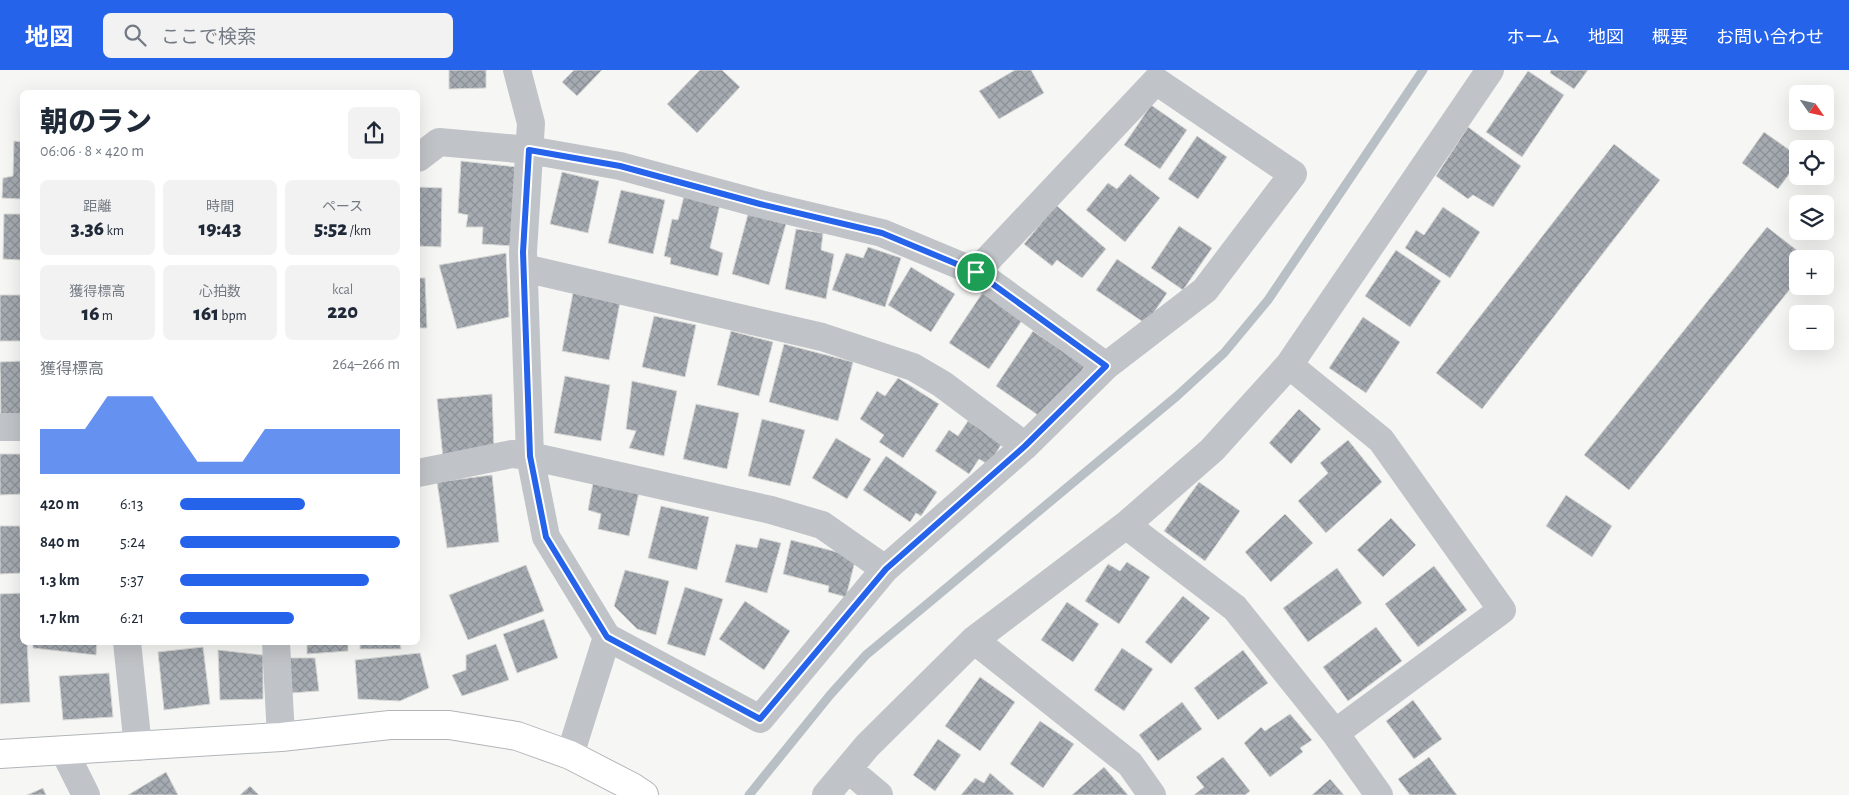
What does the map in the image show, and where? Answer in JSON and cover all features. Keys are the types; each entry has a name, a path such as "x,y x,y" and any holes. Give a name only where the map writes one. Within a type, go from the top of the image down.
{"street":[{"path":"517,70 531,123 524,268 530,456 546,537 607,637 760,719 886,569 1025,446 1106,366 1205,290 1293,174 1162,76 976,272"},
{"path":"826,795 867,746 974,640 1126,525 1212,450 1289,365 1490,70"},
{"path":"420,156 439,142 529,150 620,166 760,204 882,233 976,272 1106,366"},
{"path":"524,268 822,337 913,366 942,384 1025,446"},
{"path":"1289,365 1380,440 1502,610 1335,733"},
{"path":"0,427 20,427"},
{"path":"420,473 512,454 530,456 771,510 822,525 886,569"},
{"path":"1126,525 1235,608 1335,733 1379,795"},
{"path":"570,755 607,637"},
{"path":"974,640 1130,764 1152,795"},
{"path":"127,645 138,747"},
{"path":"276,645 281,737"},
{"path":"0,754 281,737 390,725 449,725 517,736 570,755 644,795"},
{"path":"64,751 86,795"},
{"path":"848,769 879,795"}],"building":[{"path":"449,70 486,70 486,88 449,89"},
{"path":"574,70 602,70 577,96 562,82"},
{"path":"700,70 722,70 740,87 697,133 667,104"},
{"path":"1015,70 1031,70 1044,93 999,119 979,91"},
{"path":"1551,70 1588,70 1574,89 1550,73"},
{"path":"1528,71 1564,95 1522,157 1486,132"},
{"path":"1151,105 1187,130 1160,169 1124,145"},
{"path":"1468,127 1521,166 1493,207 1473,195 1468,199 1436,176"},
{"path":"1764,132 1789,150 1789,174 1778,189 1742,163"},
{"path":"1197,136 1227,157 1198,199 1168,179"},
{"path":"14,141 20,142 20,199 2,198 3,178 13,176"},
{"path":"1614,144 1660,180 1482,409 1436,373"},
{"path":"461,161 517,167 512,246 482,244 483,227 466,227 468,215 458,213"},
{"path":"562,172 599,181 588,233 550,224"},
{"path":"1130,174 1160,198 1125,242 1086,210 1108,183 1117,189"},
{"path":"420,187 442,188 441,247 420,246"},
{"path":"621,190 665,200 653,254 608,243"},
{"path":"684,196 720,204 710,248 723,253 718,276 670,264 671,258 664,256 672,219 678,220"},
{"path":"1056,205 1106,249 1082,278 1057,260 1052,266 1024,244"},
{"path":"1443,207 1480,232 1450,278 1405,248 1416,230 1424,235"},
{"path":"4,214 20,214 20,260 3,259"},
{"path":"748,214 786,224 769,285 732,274"},
{"path":"1179,226 1212,248 1183,290 1151,268"},
{"path":"1767,227 1796,250 1789,250 1789,290 1629,490 1584,455"},
{"path":"796,229 823,233 821,250 834,254 826,299 785,289"},
{"path":"868,247 901,258 885,307 832,290 846,253 863,258"},
{"path":"1396,250 1441,281 1410,327 1365,296"},
{"path":"506,253 509,317 457,329 439,265"},
{"path":"1117,259 1167,293 1146,324 1096,290"},
{"path":"911,267 955,294 931,332 888,305"},
{"path":"420,278 425,278 427,328 420,328"},
{"path":"985,289 1025,316 989,369 949,343"},
{"path":"573,293 620,302 609,360 562,351"},
{"path":"0,295 20,295 20,341 0,341"},
{"path":"654,316 696,325 685,377 642,367"},
{"path":"1363,317 1400,342 1366,393 1329,368"},
{"path":"731,331 773,342 759,396 717,385"},
{"path":"1033,331 1085,366 1048,422 996,386"},
{"path":"784,344 853,362 838,421 769,402"},
{"path":"20,361 20,421 1,422 0,362"},
{"path":"565,376 610,385 601,441 554,433"},
{"path":"898,378 939,404 903,458 879,442 884,435 860,419 877,391 885,396"},
{"path":"632,381 677,391 664,456 629,448 636,431 626,429"},
{"path":"492,394 494,449 443,458 437,399"},
{"path":"696,404 739,413 727,469 683,459"},
{"path":"1299,409 1321,429 1291,464 1269,443"},
{"path":"762,419 805,430 790,486 748,476"},
{"path":"968,421 1002,443 989,465 979,459 969,474 935,451 949,430 958,436"},
{"path":"836,438 871,459 847,499 812,478"},
{"path":"1348,440 1382,482 1326,533 1298,501 1328,473 1320,463"},
{"path":"0,454 20,454 20,494 0,495"},
{"path":"886,456 937,492 921,516 916,513 910,522 863,490"},
{"path":"492,475 499,542 447,548 437,482"},
{"path":"1199,482 1240,511 1205,561 1164,531"},
{"path":"593,483 639,492 629,536 598,529 601,514 588,510"},
{"path":"1566,495 1612,526 1592,557 1546,526"},
{"path":"661,506 709,517 697,570 648,558"},
{"path":"1285,514 1313,543 1271,582 1245,552"},
{"path":"1391,518 1416,545 1383,577 1357,550"},
{"path":"0,526 20,526 20,573 0,574"},
{"path":"760,538 781,543 767,593 725,582 736,544 757,548"},
{"path":"791,540 856,557 846,597 828,592 829,586 783,574"},
{"path":"1127,562 1150,577 1119,624 1085,601 1108,564 1120,571"},
{"path":"526,565 544,611 468,640 449,595"},
{"path":"1434,566 1467,610 1418,647 1385,604"},
{"path":"1337,568 1362,603 1308,642 1283,608"},
{"path":"625,570 669,581 656,635 637,629 614,606"},
{"path":"685,587 723,599 705,656 667,644"},
{"path":"20,593 20,645 27,645 30,702 0,704 0,594"},
{"path":"1183,596 1210,618 1171,664 1145,642"},
{"path":"745,601 790,631 764,670 719,639"},
{"path":"1067,602 1099,624 1073,662 1041,640"},
{"path":"544,619 558,658 517,673 503,634"},
{"path":"1376,627 1402,661 1348,701 1323,667"},
{"path":"496,644 509,680 462,696 452,675 466,670 466,655"},
{"path":"33,645 97,645 96,655 33,648"},
{"path":"307,645 348,645 348,651 307,654"},
{"path":"360,645 400,645 401,649 360,649"},
{"path":"203,647 210,704 164,710 158,652"},
{"path":"1122,648 1153,669 1124,711 1094,690"},
{"path":"218,650 263,655 263,699 220,700"},
{"path":"1243,650 1268,683 1218,720 1194,688"},
{"path":"420,653 429,688 400,701 358,699 355,660"},
{"path":"287,658 315,658 319,691 290,693"},
{"path":"109,673 113,717 63,720 59,676"},
{"path":"980,677 1015,702 980,751 945,726"},
{"path":"1413,700 1442,739 1414,759 1386,721"},
{"path":"1182,702 1202,729 1158,761 1139,735"},
{"path":"1290,714 1312,740 1300,748 1303,752 1270,777 1244,743 1261,727 1265,731"},
{"path":"1040,721 1074,744 1043,788 1010,764"},
{"path":"938,739 961,755 935,791 913,775"},
{"path":"1223,757 1250,791 1245,795 1194,795 1204,787 1196,777"},
{"path":"1429,757 1457,795 1410,795 1398,779"},
{"path":"1104,767 1128,795 1072,795"},
{"path":"166,772 178,795 128,795"},
{"path":"990,773 1014,794 961,795 975,778 984,783"},
{"path":"1330,779 1344,795 1312,795"},
{"path":"250,786 259,795 240,795"},
{"path":"43,788 46,795 27,795"}],"waterway":[{"path":"749,795 830,695 866,655 1177,396 1224,353 1268,300 1423,70"}],"route":[{"path":"529,150 620,166 760,204 882,233 976,272 1106,366 1025,446 886,569 760,719 607,637 546,537 530,456 523,252 529,150"}]}
